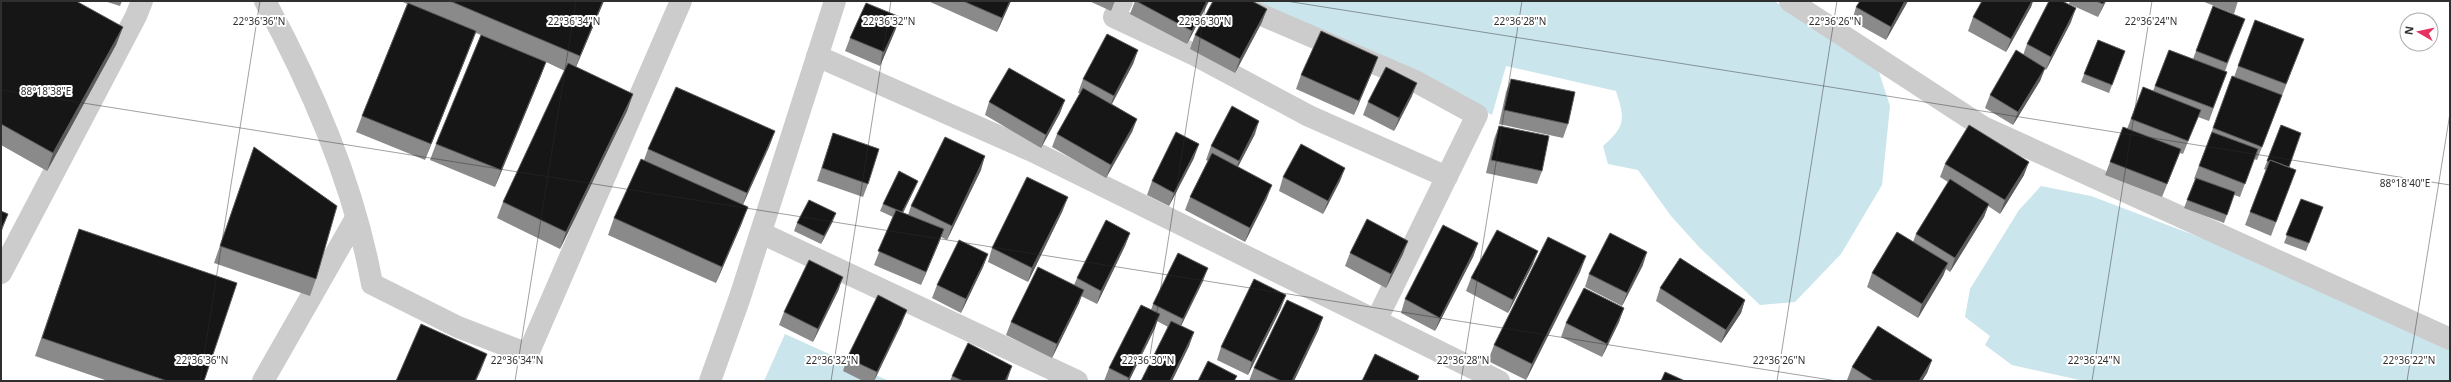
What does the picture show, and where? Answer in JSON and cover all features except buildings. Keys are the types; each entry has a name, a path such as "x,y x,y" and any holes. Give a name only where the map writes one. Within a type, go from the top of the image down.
{"street":[{"path":"1,273 49,186 136,16 142,1"},
{"path":"265,1 297,61 346,183 372,284 458,327 528,354 681,1"},
{"path":"710,381 760,233 834,1"},
{"path":"1122,1 1114,17 1194,55 1309,116 1446,177"},
{"path":"1229,1 1413,80 1477,115 1377,320"},
{"path":"1790,1 1983,127 2450,339"},
{"path":"817,56 1032,151 1499,381"},
{"path":"263,381 356,218"},
{"path":"760,233 1077,381"}],"water":[{"path":"1252,1 1774,1 1876,63 1890,106 1882,185 1841,254 1795,302 1760,305 1699,247 1671,216 1638,170 1608,164 1603,146 1616,133 1622,122 1621,109 1616,91 1506,66 1492,115"},
{"path":"2041,186 2091,196 2450,332 2450,381 2084,381 2012,365 1985,345 1990,336 1965,317 1970,289 2019,210"},
{"path":"785,334 889,381 764,381"}]}
